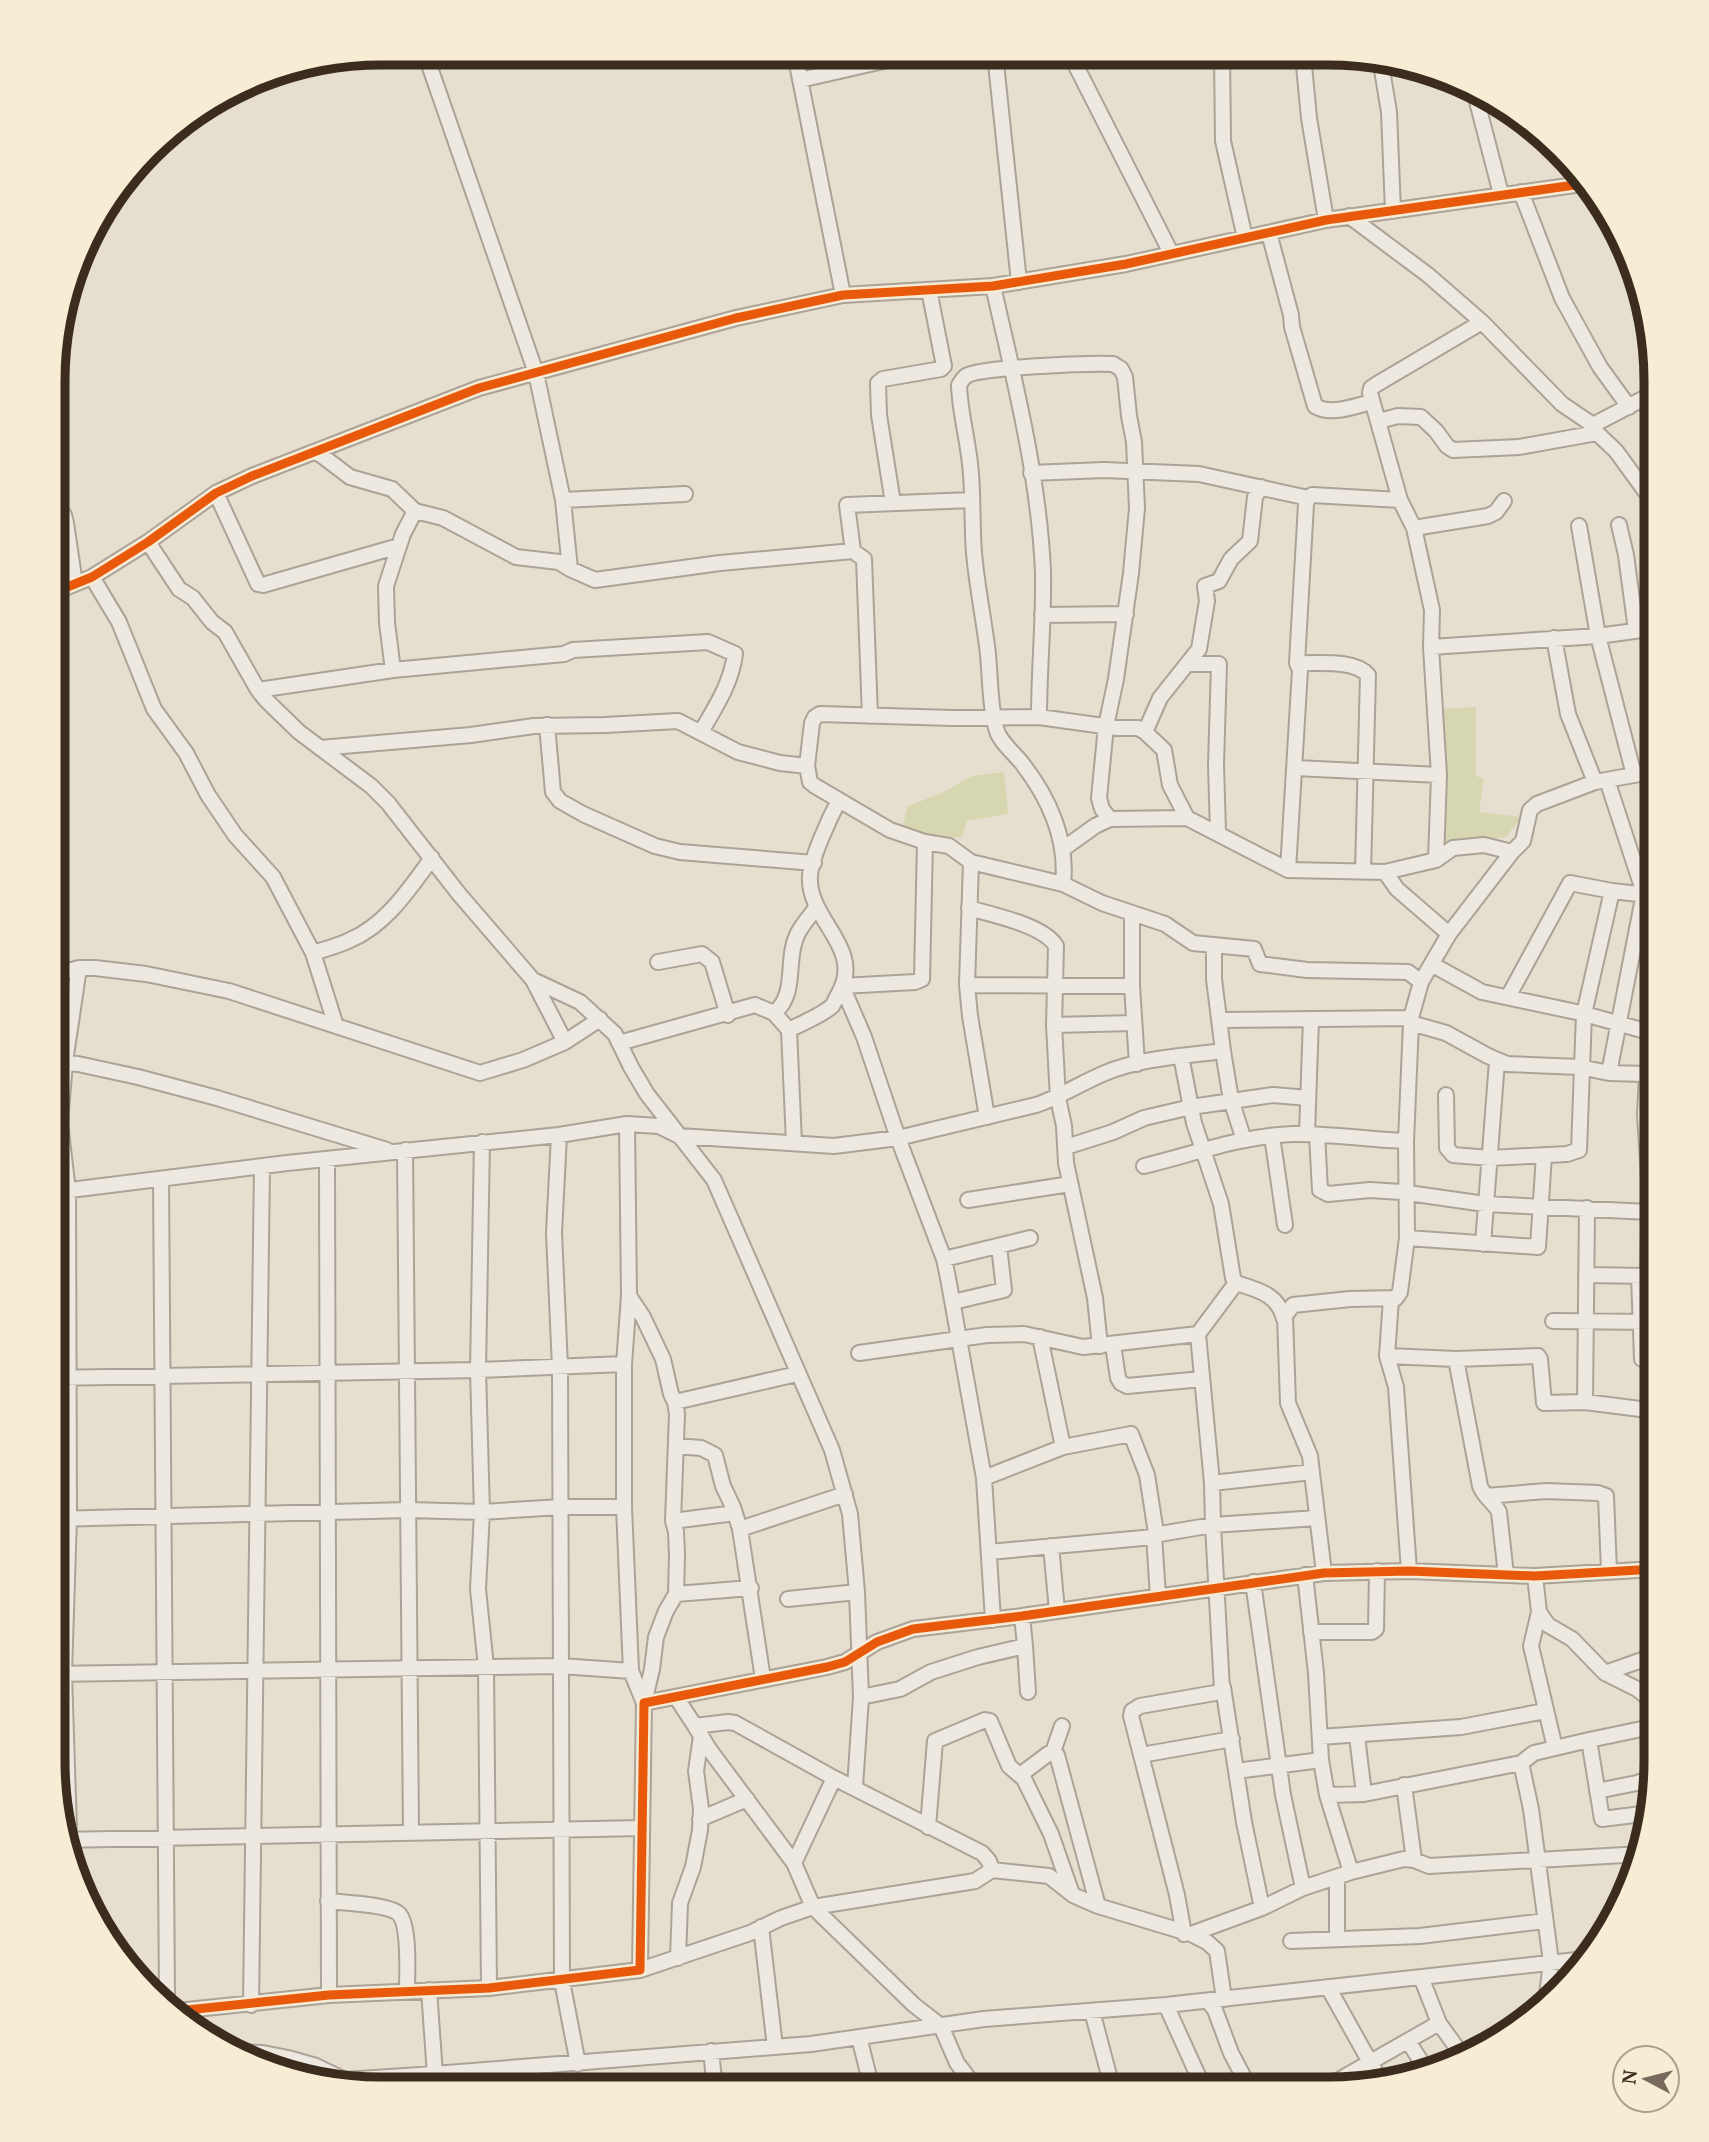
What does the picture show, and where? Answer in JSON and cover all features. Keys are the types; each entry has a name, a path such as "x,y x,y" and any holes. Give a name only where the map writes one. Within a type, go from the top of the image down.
{"street":[{"path":"429,65 536,373 563,500 570,569"},
{"path":"797,65 843,295"},
{"path":"800,80 866,65"},
{"path":"996,65 1019,282"},
{"path":"1076,65 1171,253"},
{"path":"1222,65 1223,141 1245,238"},
{"path":"1304,65 1309,118 1326,220"},
{"path":"1382,69 1389,112 1393,211"},
{"path":"1477,102 1501,194"},
{"path":"65,588 92,577 148,542 216,493 251,476 463,394 736,318 843,295 1019,282 1126,264 1326,220 1576,185"},
{"path":"1521,192 1562,298 1600,367 1629,407"},
{"path":"1349,216 1428,275 1482,323 1562,404 1595,429 1644,489"},
{"path":"1269,233 1315,406 1322,410 1334,410 1372,401"},
{"path":"993,286 1012,368 1038,522 1042,572 1039,717"},
{"path":"893,503 879,415 878,383 883,379 941,369 944,366 929,290"},
{"path":"1436,860 1439,775 1432,610 1414,528 1401,500 1372,401 1371,388 1482,323"},
{"path":"1063,884 1063,849 1050,810 1034,779 1002,740 996,728 974,556 967,437 960,414 959,385 966,376 975,373 1102,363 1113,364 1121,369 1125,377 1134,442 1137,508 1126,614 1106,726 1099,799 1102,809 1110,819"},
{"path":"1378,421 1398,416 1421,416 1453,450 1519,447 1595,429 1644,399"},
{"path":"317,452 350,477 392,489 415,511 443,518 516,557 552,560 595,580 720,563 853,551 864,559 870,716"},
{"path":"1031,473 1135,470 1199,474 1308,498 1312,495 1401,500"},
{"path":"1640,483 1644,482"},
{"path":"1145,732 1160,698 1196,654 1207,601 1205,586 1219,582 1231,559 1250,541 1255,497 1261,487"},
{"path":"216,493 258,584 263,585 399,546"},
{"path":"563,500 685,494"},
{"path":"1289,870 1300,670 1297,663 1308,498"},
{"path":"853,551 847,505 972,500"},
{"path":"1414,528 1488,516 1496,512 1504,501"},
{"path":"393,670 386,586 399,546 415,511"},
{"path":"65,521 75,584"},
{"path":"1619,525 1626,555 1636,630"},
{"path":"1579,526 1598,636 1634,775"},
{"path":"148,542 179,589 193,598 212,622 225,632 258,690 299,732 372,786 405,822 533,980 565,1042"},
{"path":"92,577 119,622 154,709 186,753 208,795 235,835 273,877 313,953 336,1026"},
{"path":"1042,615 1126,614"},
{"path":"1432,647 1598,636 1644,629"},
{"path":"1554,638 1568,713 1644,881"},
{"path":"258,690 393,670 564,654 573,650 708,642 735,654 733,671 726,690 701,732"},
{"path":"1297,663 1349,665 1362,668 1368,675 1363,872"},
{"path":"1187,664 1219,664 1216,765 1218,832"},
{"path":"1187,818 1170,785 1164,750 1138,728 1039,717 820,714 812,723 807,766 810,782 890,830 925,842 949,846 971,862 1063,884 1102,903 1165,924 1193,943 1254,948 1260,964 1307,970 1408,972 1421,982"},
{"path":"320,748 416,741 547,725 605,725 678,720 738,752 756,758 807,766"},
{"path":"547,725 553,792 560,801 583,814 654,846 680,852 814,863"},
{"path":"1296,768 1439,775"},
{"path":"1283,1319 1293,1305 1349,1299 1391,1299 1396,1298 1400,1292 1407,1238 1406,1141 1411,1020 1421,982 1449,934 1523,841 1530,810 1537,804 1601,781 1644,773"},
{"path":"789,1030 832,1005 842,986 846,968 842,949 816,908 810,876 839,800"},
{"path":"1063,849 1095,826 1110,819 1187,818 1289,870 1385,872 1436,860 1453,848 1472,845 1512,852"},
{"path":"842,986 915,982 922,979 925,842"},
{"path":"313,953 352,940 372,928 401,899 432,858"},
{"path":"971,862 967,985 987,1117"},
{"path":"1385,872 1397,889 1449,934"},
{"path":"1508,997 1570,883 1644,894"},
{"path":"1446,1095 1447,1148 1454,1155 1490,1158 1576,1153 1579,1150 1584,1014 1612,891"},
{"path":"774,1013 784,1005 796,936 816,908"},
{"path":"969,908 1009,919 1047,934 1056,946 1054,1025 1058,1098 1070,1184 1095,1298 1118,1378 1127,1386 1202,1379"},
{"path":"1132,913 1132,986 1137,1064"},
{"path":"1609,1073 1644,920"},
{"path":"1214,946 1214,978 1223,1051 1231,1100 1244,1140"},
{"path":"658,962 702,954 712,962 728,1015"},
{"path":"1433,965 1482,992 1584,1014 1644,1031"},
{"path":"65,972 79,968 146,974 229,992 480,1073 523,1060 565,1042 600,1019"},
{"path":"65,1034 79,968"},
{"path":"533,980 580,1002 615,1034 647,1094 714,1180 832,1450 850,1514 857,1592 861,1697 855,1787"},
{"path":"967,985 1132,986"},
{"path":"842,986 864,1037 898,1138 944,1259 984,1478 993,1619"},
{"path":"619,1043 728,1015 755,1005 774,1013 789,1030 794,1143"},
{"path":"1311,1019 1308,1098 1320,1190 1328,1194 1370,1190 1485,1204 1644,1212"},
{"path":"1220,1020 1411,1020 1446,1033 1507,1064 1580,1067 1609,1073 1644,1072"},
{"path":"1054,1025 1134,1023"},
{"path":"65,1191 262,1166 559,1135 627,1124 659,1126 679,1136 824,1146 898,1138 1058,1098 1107,1072 1181,1056 1223,1051"},
{"path":"1181,1056 1198,1136 1221,1204 1233,1278 1236,1283 1258,1290 1281,1307 1288,1403 1310,1456 1324,1573"},
{"path":"1483,1244 1497,1061"},
{"path":"65,1063 138,1077 399,1151"},
{"path":"1066,1147 1113,1132 1144,1118 1191,1107 1273,1096 1308,1098"},
{"path":"627,1124 629,1296 624,1364 624,1507 631,1671 643,1703"},
{"path":"1144,1166 1244,1140 1272,1136 1312,1134 1406,1141"},
{"path":"559,1135 554,1233 560,1367 562,1981 578,2064"},
{"path":"1272,1136 1285,1225"},
{"path":"482,1142 478,1370 482,1512 478,1589 486,1667 489,1988"},
{"path":"399,1151 407,1371 411,1833"},
{"path":"1407,1238 1538,1247 1544,1155"},
{"path":"327,1159 329,1995"},
{"path":"251,2005 262,1166"},
{"path":"161,1179 167,1994"},
{"path":"968,1200 1070,1184"},
{"path":"1584,1402 1587,1208"},
{"path":"944,1259 1030,1238"},
{"path":"953,1302 1004,1290 999,1246"},
{"path":"1586,1275 1644,1276"},
{"path":"1236,1283 1198,1334 1212,1483 1219,1657 1244,1822 1262,1908"},
{"path":"65,1284 69,1377 69,1517 65,1574"},
{"path":"629,1296 653,1336 663,1359 675,1402 676,1446 673,1521 676,1532 676,1594 656,1637 652,1669 643,1703 640,1970"},
{"path":"1391,1299 1387,1356 1396,1387 1409,1571"},
{"path":"1553,1321 1644,1322"},
{"path":"859,1353 960,1338 1024,1334 1083,1347 1198,1334"},
{"path":"1040,1337 1063,1447"},
{"path":"1642,1359 1644,1348"},
{"path":"1387,1356 1456,1359 1538,1356 1544,1403 1584,1402 1644,1410"},
{"path":"1456,1359 1480,1486 1499,1512 1506,1574"},
{"path":"65,1377 478,1370 624,1364"},
{"path":"675,1402 797,1374"},
{"path":"984,1478 1063,1447 1131,1434 1147,1475 1155,1535 1158,1597"},
{"path":"676,1446 708,1449 715,1455 723,1486 740,1529 763,1679"},
{"path":"1212,1483 1312,1472"},
{"path":"1486,1496 1546,1491 1598,1493 1606,1496 1609,1571"},
{"path":"740,1529 845,1494"},
{"path":"65,1518 408,1510 482,1512 561,1507 624,1507"},
{"path":"673,1521 735,1513"},
{"path":"989,1552 1155,1535 1213,1525 1317,1518"},
{"path":"1051,1546 1057,1611"},
{"path":"643,1703 827,1667 845,1662 877,1642 913,1629 1305,1575 1409,1571 1535,1576 1644,1570"},
{"path":"1311,1632 1372,1632 1376,1629 1377,1572"},
{"path":"1305,1575 1321,1760 1344,1875 1337,1939"},
{"path":"1535,1576 1539,1612 1531,1646 1555,1748"},
{"path":"1254,1582 1278,1764 1303,1888"},
{"path":"676,1594 751,1588"},
{"path":"788,1599 857,1592"},
{"path":"1539,1612 1548,1625 1572,1639 1605,1673 1644,1695"},
{"path":"1022,1616 1028,1692"},
{"path":"861,1697 900,1689 931,1672 1025,1646"},
{"path":"1605,1673 1644,1659"},
{"path":"65,1674 561,1666 631,1671"},
{"path":"1187,1934 1131,1716 1135,1709 1215,1693 1223,1687"},
{"path":"676,1698 794,1863 813,1907 914,2005 941,2026 967,2077"},
{"path":"1320,1737 1461,1727 1545,1711"},
{"path":"928,1827 934,1746 939,1739 985,1720 990,1721 1009,1766 1020,1775 1051,1834 1073,1895"},
{"path":"698,1731 728,1722 735,1723 834,1778 982,1853 992,1870"},
{"path":"1020,1775 1053,1752 1062,1726"},
{"path":"1327,1795 1364,1794 1521,1763 1534,1753 1644,1729"},
{"path":"678,1958 680,1903 693,1867 701,1819 696,1771 698,1731"},
{"path":"1357,1736 1364,1794"},
{"path":"1141,1755 1232,1739"},
{"path":"1590,1740 1602,1819 1640,1814"},
{"path":"1053,1752 1098,1906"},
{"path":"1236,1771 1321,1760"},
{"path":"1521,1763 1539,1861 1551,1962 1548,1989"},
{"path":"794,1863 834,1778"},
{"path":"1597,1791 1644,1780"},
{"path":"1404,1785 1414,1860"},
{"path":"701,1819 747,1799"},
{"path":"75,1840 642,1828"},
{"path":"1187,1934 1262,1908 1303,1888 1404,1859 1429,1866 1629,1855"},
{"path":"186,2010 329,1995 489,1988 640,1970 813,1907 975,1881 992,1870 1049,1876 1073,1895 1098,1906 1213,1945 1217,1951 1224,1998"},
{"path":"328,1901 389,1908 399,1913 405,1925 407,1991"},
{"path":"1292,1941 1420,1936 1545,1921"},
{"path":"761,1927 775,2047"},
{"path":"475,2077 578,2064 859,2038 984,2019 1208,2001 1574,1960"},
{"path":"1421,1978 1439,2023 1458,2049"},
{"path":"1328,1987 1376,2074"},
{"path":"429,1990 435,2077"},
{"path":"1208,2001 1215,2010 1231,2053 1244,2077"},
{"path":"1166,2005 1199,2077"},
{"path":"1092,2011 1109,2077"},
{"path":"1344,2077 1439,2023"},
{"path":"859,2038 869,2077"},
{"path":"1408,2041 1421,2063"},
{"path":"711,2051 714,2077"},
{"path":"260,2053 316,2066 328,2073"}],"green space":[{"path":"1476,707 1476,776 1484,779 1479,812 1521,817 1506,837 1442,848 1441,709"},
{"path":"1004,772 1008,814 967,821 962,837 918,837 902,828 908,806 942,793 972,776"}],"cycle path":[{"path":"65,588 92,577 148,542 216,493 252,476 479,388 736,318 843,295 993,286 1126,264 1326,220 1576,185"},
{"path":"186,2010 329,1995 489,1988 640,1970 644,1703 827,1667 845,1662 877,1642 913,1629 1324,1573 1409,1571 1535,1576 1644,1570"}]}
